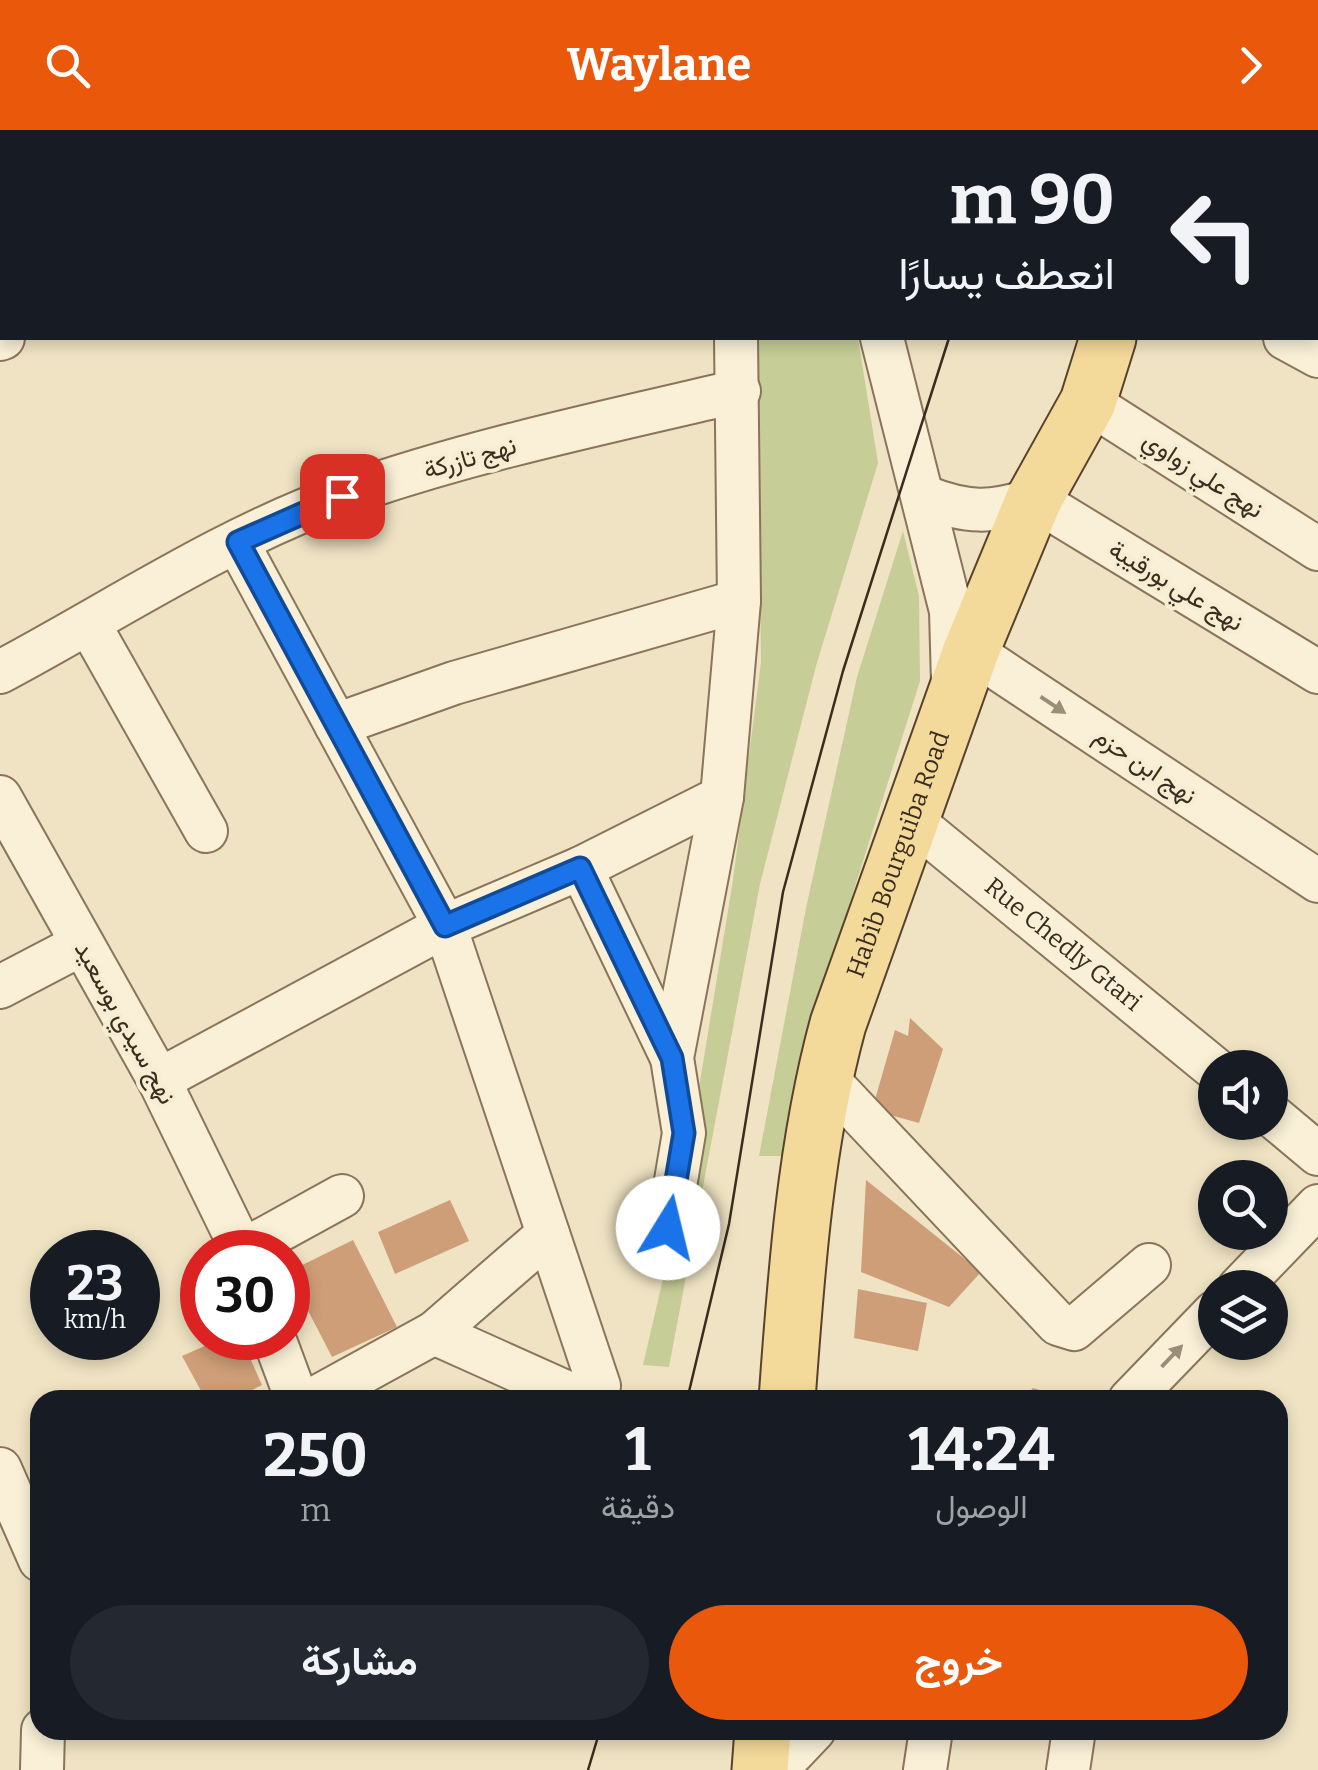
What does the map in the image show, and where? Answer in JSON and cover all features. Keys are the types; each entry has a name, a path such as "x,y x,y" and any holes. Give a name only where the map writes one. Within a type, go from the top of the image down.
{"main road":[{"name":"Habib Bourguiba Road","path":"788,1390 796,1288 824,1076 862,950 972,651 1034,499 1088,402 1107,340"},
{"path":"760,1770 762,1740"}],"street":[{"path":"672,1058 722,796 739,600 736,340"},
{"path":"883,340 925,498 950,611 953,702"},
{"path":"1290,340 1318,356"},
{"name":"نهج تازركة","path":"0,672 238,542 342,496 491,450 739,391"},
{"name":"نهج علي زواوي","path":"1088,402 1318,548"},
{"path":"925,498 961,512 984,513 1034,499"},
{"name":"نهج علي بورقيبة","path":"1034,499 1318,672"},
{"path":"238,542 445,926 598,1386 596,1390"},
{"path":"336,725 454,683 739,600"},
{"path":"89,624 206,831"},
{"name":"نهج ابن حزم","path":"972,651 1318,881"},
{"path":"160,1080 445,926 580,868 722,796"},
{"name":"نهج سيدي بوسعيد","path":"0,797 160,1080 232,1230"},
{"name":"Rue Chedly Gtari","path":"910,819 1198,1055"},
{"path":"580,868 672,1058 684,1133 668,1228"},
{"path":"0,987 82,944"},
{"path":"824,1076 1058,1324 1074,1329 1149,1265"},
{"path":"1288,1129 1318,1154"},
{"path":"281,1230 342,1196"},
{"path":"1256,1270 1318,1206"},
{"path":"330,1390 434,1334 548,1234"},
{"path":"1140,1390 1198,1330"},
{"path":"434,1334 562,1390"},
{"path":"282,1360 293,1390"},
{"path":"0,1469 30,1537"},
{"path":"42,1770 43,1740"},
{"path":"776,1770 804,1740"},
{"path":"925,1770 930,1740"},
{"path":"1068,1770 1072,1740"}],"green space":[{"path":"757,340 858,340 878,463 816,666 760,884 669,1367 643,1365 679,1210 733,880 761,662"},
{"path":"903,531 919,596 920,681 801,1057 785,1156 759,1156 806,908 857,677"}],"building":[{"path":"910,1018 943,1049 919,1123 872,1110 895,1030 908,1036"},
{"path":"866,1180 981,1272 949,1307 861,1272"},
{"path":"450,1200 469,1241 395,1274 378,1232"},
{"path":"353,1240 397,1327 332,1357 310,1314 310,1261"},
{"path":"858,1289 927,1303 918,1351 854,1338"},
{"path":"184,1360 251,1360 262,1385 252,1390 201,1390"}],"tram line":[{"path":"689,1390 729,1224 783,892 843,671 948,340"},
{"path":"588,1770 597,1740"}],"route":[{"path":"342,496 238,542 445,926 580,868 672,1058 684,1133 668,1228"}]}
